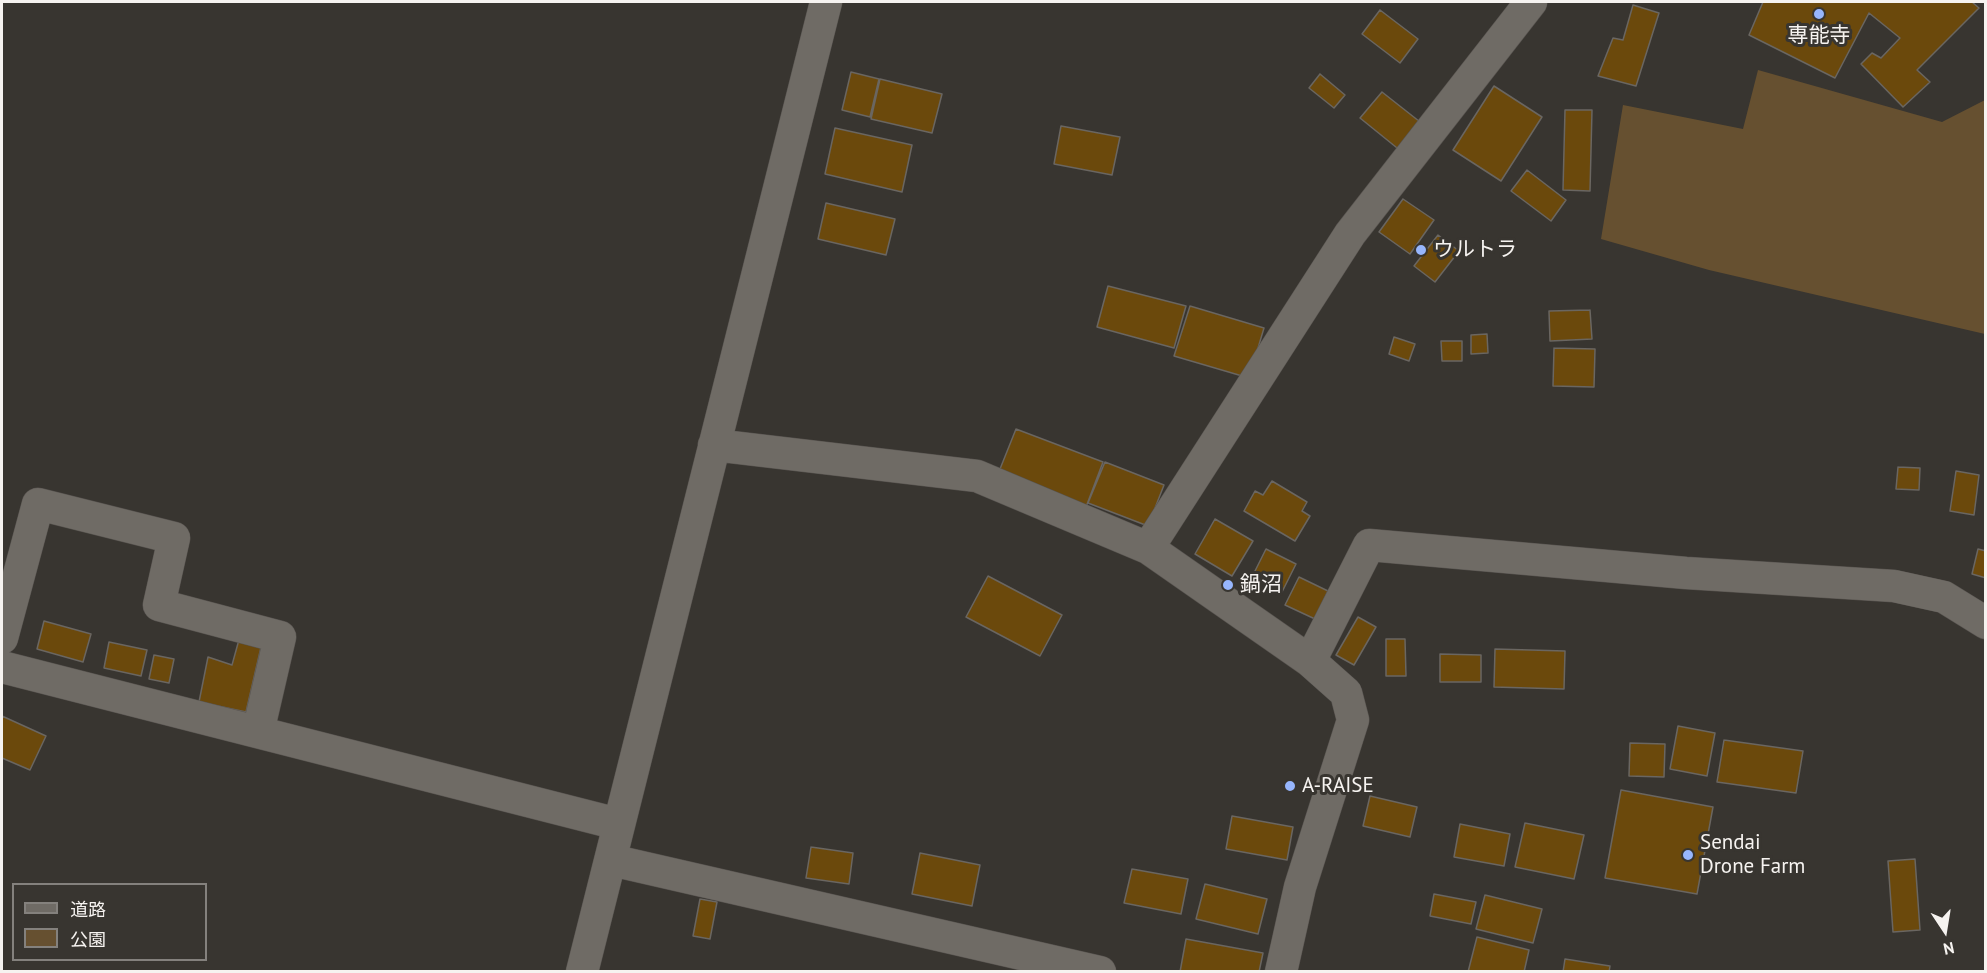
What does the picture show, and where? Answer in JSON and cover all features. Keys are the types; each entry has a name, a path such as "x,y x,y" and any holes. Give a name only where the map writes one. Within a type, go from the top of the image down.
{"street":[{"path":"582,972 826,2"},
{"path":"1148,548 1350,234 1531,2"},
{"path":"714,445 977,476 1148,548 1310,661 1346,693 1353,720 1300,887 1281,972"},
{"path":"2,638 38,504 174,538 159,605 280,637 258,732"},
{"path":"1310,661 1369,545 1686,573 1894,586 1944,597 1986,622"},
{"path":"2,667 618,824"},
{"path":"610,860 1100,972"}],"green space":[{"path":"1758,70 1942,122 1985,100 1985,334 1709,270 1601,239 1623,105 1743,129"}],"building":[{"path":"1763,2 1972,2 1979,8 1917,70 1930,82 1903,107 1861,64 1872,53 1881,58 1900,38 1869,13 1835,78 1749,35"},
{"path":"1633,5 1659,13 1636,86 1598,76 1613,38 1623,40"},
{"path":"1380,10 1418,39 1400,63 1362,34"},
{"path":"851,72 879,79 870,117 842,110"},
{"path":"1320,74 1345,95 1334,108 1309,88"},
{"path":"880,79 942,94 932,133 871,119"},
{"path":"1494,86 1542,117 1501,181 1453,150"},
{"path":"1382,92 1429,129 1407,156 1360,118"},
{"path":"1565,110 1592,110 1590,191 1563,190"},
{"path":"1061,126 1120,137 1112,175 1054,164"},
{"path":"835,128 912,145 902,192 825,174"},
{"path":"1527,170 1566,200 1551,221 1511,191"},
{"path":"1403,199 1434,220 1410,254 1379,232"},
{"path":"826,203 895,219 886,255 818,239"},
{"path":"1438,235 1459,251 1435,282 1414,266"},
{"path":"1108,286 1186,306 1174,348 1097,327"},
{"path":"1190,306 1264,328 1249,378 1174,356"},
{"path":"1590,310 1592,339 1550,341 1549,311"},
{"path":"1487,334 1488,353 1471,354 1471,335"},
{"path":"1394,337 1415,344 1409,361 1389,354"},
{"path":"1441,341 1462,341 1462,361 1442,361"},
{"path":"1554,348 1595,349 1594,387 1553,386"},
{"path":"1016,429 1103,462 1086,507 998,474"},
{"path":"1105,462 1164,485 1148,526 1088,503"},
{"path":"1898,467 1920,468 1919,490 1896,489"},
{"path":"1956,471 1979,475 1974,515 1950,511"},
{"path":"1272,481 1307,502 1302,511 1310,516 1295,541 1244,511 1255,491 1263,495"},
{"path":"1215,519 1253,541 1232,576 1195,554"},
{"path":"1266,549 1296,564 1282,592 1252,577"},
{"path":"1978,549 1986,551 1986,578 1972,574"},
{"path":"988,576 1062,615 1040,656 966,617"},
{"path":"1299,577 1328,591 1315,619 1285,605"},
{"path":"1358,617 1376,627 1354,665 1336,655"},
{"path":"44,621 91,634 83,662 37,649"},
{"path":"240,636 262,643 246,712 199,702 208,657 232,665"},
{"path":"1386,639 1405,639 1406,676 1386,676"},
{"path":"109,642 147,650 141,676 104,668"},
{"path":"1495,649 1565,651 1564,689 1494,687"},
{"path":"1440,654 1481,655 1481,682 1440,682"},
{"path":"154,655 174,659 169,683 149,679"},
{"path":"2,716 46,736 30,770 2,758"},
{"path":"1678,726 1715,733 1707,776 1670,769"},
{"path":"1724,740 1803,751 1796,793 1717,782"},
{"path":"1630,743 1665,744 1664,777 1629,776"},
{"path":"1621,790 1713,807 1697,894 1605,878"},
{"path":"1370,796 1417,807 1410,837 1363,826"},
{"path":"1232,816 1293,827 1287,860 1226,849"},
{"path":"1525,823 1584,835 1574,879 1515,867"},
{"path":"1460,824 1510,834 1504,866 1454,857"},
{"path":"811,847 853,853 849,884 806,878"},
{"path":"920,853 980,865 972,906 912,894"},
{"path":"1915,859 1920,930 1893,932 1888,861"},
{"path":"1132,869 1188,879 1181,914 1124,903"},
{"path":"1205,884 1267,899 1258,934 1196,919"},
{"path":"1434,894 1476,902 1471,924 1430,916"},
{"path":"1485,895 1542,909 1533,943 1476,929"},
{"path":"700,899 717,902 710,939 693,936"},
{"path":"1477,937 1529,950 1524,972 1468,972"},
{"path":"1186,939 1263,953 1259,972 1180,972"},
{"path":"1565,959 1610,966 1609,972 1563,972"}],"place":[{"name":"専能寺","path":"1819,14"},
{"name":"ウルトラ","path":"1421,250"},
{"name":"鍋沼","path":"1228,585"},
{"name":"A-RAISE","path":"1290,786"},
{"name":"Sendai Drone Farm","path":"1688,855"}]}
